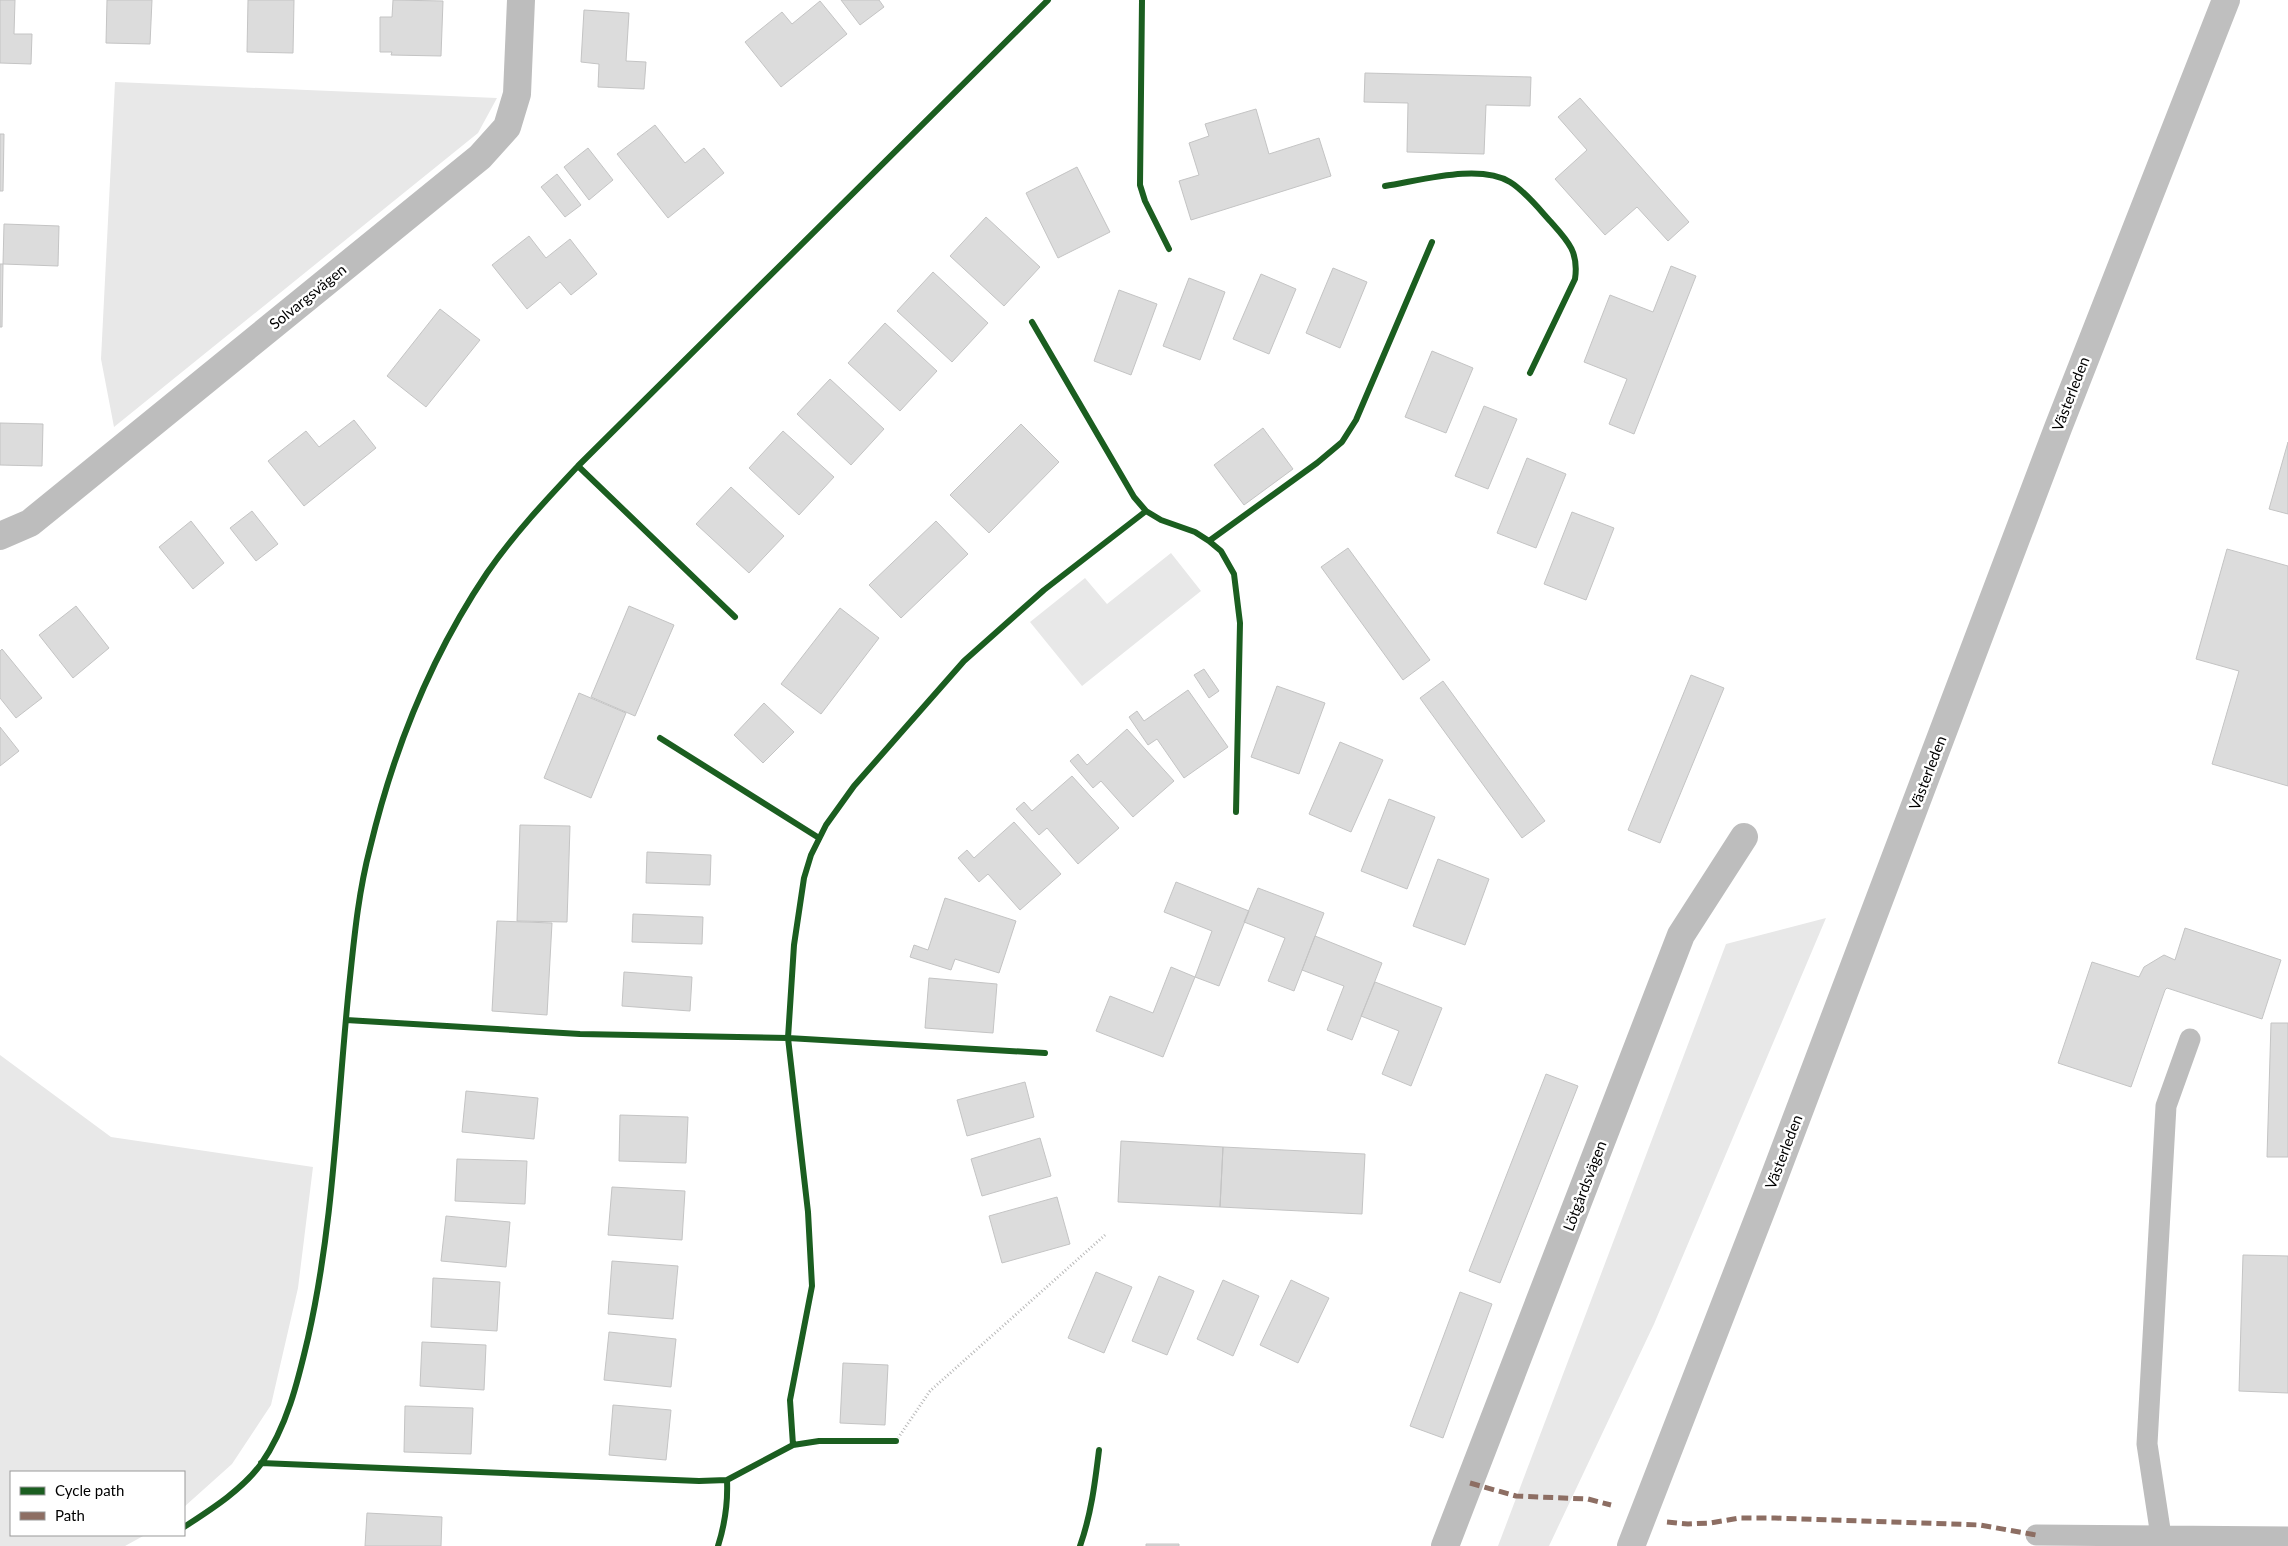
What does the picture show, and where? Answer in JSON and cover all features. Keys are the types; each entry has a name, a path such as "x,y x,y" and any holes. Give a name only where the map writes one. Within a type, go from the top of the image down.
{"street":[{"name":"Solvargsvägen","path":"0,536 30,523 480,157 507,127 518,94 521,0"},
{"name":"Västerleden","path":"1630,1546 1771,1187 2058,428 2226,0"},
{"name":"Lötgårdsvägen","path":"1445,1546 1682,935 1744,837"}],"lane":[{"path":"2161,1536 2147,1444 2166,1106 2190,1039"},
{"path":"2036,1534 2288,1537"}],"path":[{"path":"892,1441 930,1391 1104,1235"}],"shaded area":[{"path":"115,82 497,98 478,133 114,427 101,359"},
{"path":"1171,553 1201,591 1082,686 1030,622 1085,578 1107,604"},
{"path":"1826,918 1654,1324 1549,1546 1498,1546 1726,944"},
{"path":"0,1055 111,1137 313,1167 298,1288 271,1405 232,1464 185,1506 185,1471 10,1471 10,1536 143,1536 125,1546 0,1546"}],"building":[{"path":"0,0 15,0 14,34 32,34 31,64 0,63"},
{"path":"107,0 152,0 150,44 106,43"},
{"path":"248,0 294,0 293,53 247,52"},
{"path":"393,0 443,1 441,56 391,55 392,52 380,52 380,17 392,17"},
{"path":"841,0 879,0 884,7 860,25"},
{"path":"820,1 847,34 781,87 745,42 782,12 792,24"},
{"path":"584,10 629,13 626,61 646,62 644,89 598,87 599,64 581,62"},
{"path":"1365,73 1531,77 1530,106 1486,105 1484,154 1407,152 1408,103 1364,102"},
{"path":"1580,98 1689,222 1668,241 1637,207 1605,235 1555,179 1587,150 1558,117"},
{"path":"1256,109 1269,154 1319,138 1331,176 1191,220 1179,181 1199,175 1189,143 1209,136 1205,124"},
{"path":"655,125 685,163 704,148 724,173 668,218 617,154"},
{"path":"0,134 4,134 3,191 0,191"},
{"path":"588,148 613,180 589,200 564,167"},
{"path":"1077,167 1110,232 1058,258 1026,193"},
{"path":"557,174 581,205 565,217 541,187"},
{"path":"986,217 1040,267 1004,306 950,256"},
{"path":"4,224 59,226 58,266 3,264"},
{"path":"529,236 546,258 570,239 597,274 571,295 560,282 527,309 492,265"},
{"path":"0,264 3,264 2,327 0,327"},
{"path":"1671,266 1696,276 1634,434 1609,424 1627,379 1584,362 1610,295 1653,312"},
{"path":"1333,268 1367,282 1340,348 1306,333"},
{"path":"933,272 988,323 952,362 897,311"},
{"path":"1261,274 1296,289 1269,354 1233,339"},
{"path":"1189,278 1225,292 1200,360 1163,346"},
{"path":"1119,290 1157,304 1131,375 1094,361"},
{"path":"440,309 480,340 426,407 387,376"},
{"path":"885,323 937,371 900,411 848,363"},
{"path":"1432,351 1473,368 1446,433 1405,417"},
{"path":"830,379 884,429 851,465 797,414"},
{"path":"1484,406 1517,419 1488,489 1455,476"},
{"path":"354,420 376,448 304,506 268,461 306,431 319,447"},
{"path":"0,423 43,424 42,466 0,465"},
{"path":"1021,424 1059,462 989,533 950,495"},
{"path":"1263,428 1293,469 1244,505 1214,465"},
{"path":"783,431 834,477 799,515 749,468"},
{"path":"2288,442 2288,514 2269,509"},
{"path":"1527,458 1566,474 1536,548 1497,533"},
{"path":"731,487 784,536 749,573 696,524"},
{"path":"252,511 278,544 256,561 230,528"},
{"path":"1572,512 1614,528 1586,600 1544,584"},
{"path":"191,521 224,563 193,589 159,547"},
{"path":"936,521 968,554 901,618 869,585"},
{"path":"1348,548 1430,660 1403,680 1321,567"},
{"path":"2227,549 2288,566 2288,786 2212,764 2239,671 2196,659"},
{"path":"76,606 109,648 73,678 39,635"},
{"path":"629,606 674,625 635,716 591,697"},
{"path":"840,608 879,638 821,714 781,684"},
{"path":"2,649 42,698 16,718 0,698 0,651"},
{"path":"1204,669 1219,691 1209,698 1194,675"},
{"path":"1691,675 1724,688 1660,843 1628,830"},
{"path":"1443,681 1545,821 1522,838 1420,698"},
{"path":"1277,686 1325,703 1299,774 1251,757"},
{"path":"1188,690 1228,747 1184,778 1157,739 1148,745 1129,717 1137,711 1144,721"},
{"path":"579,693 626,713 591,798 544,778"},
{"path":"764,703 794,732 763,763 734,735"},
{"path":"0,727 19,751 0,766"},
{"path":"1127,729 1174,781 1133,817 1101,781 1093,788 1070,761 1078,754 1087,765"},
{"path":"1340,742 1383,760 1351,832 1309,814"},
{"path":"1072,776 1119,828 1078,864 1047,828 1039,835 1016,809 1024,802 1032,811"},
{"path":"1389,799 1435,817 1407,889 1361,871"},
{"path":"1014,822 1061,874 1020,910 988,874 979,882 958,858 967,850 974,858"},
{"path":"520,825 570,826 567,922 517,921"},
{"path":"647,852 711,855 710,885 646,883"},
{"path":"1438,859 1489,879 1465,945 1413,926"},
{"path":"1176,882 1249,911 1219,986 1195,977 1212,931 1164,912"},
{"path":"1258,888 1324,913 1294,991 1268,981 1285,938 1244,922"},
{"path":"945,898 1016,921 999,973 955,959 951,970 910,957 914,945 928,950"},
{"path":"633,914 703,917 702,944 632,942"},
{"path":"497,921 552,923 547,1015 492,1011"},
{"path":"2185,928 2281,960 2262,1019 2167,988 2131,1087 2058,1063 2092,962 2139,977 2144,967 2164,955 2175,960"},
{"path":"1315,936 1382,963 1352,1040 1327,1030 1344,986 1302,970"},
{"path":"1171,967 1195,977 1163,1057 1096,1031 1110,996 1153,1013"},
{"path":"624,972 692,977 690,1011 622,1006"},
{"path":"929,978 997,984 993,1033 925,1028"},
{"path":"1375,982 1442,1008 1411,1086 1382,1074 1399,1031 1361,1016"},
{"path":"2271,1023 2288,1023 2288,1157 2267,1157"},
{"path":"1546,1074 1578,1086 1500,1283 1469,1271"},
{"path":"1025,1082 1034,1117 967,1136 957,1100"},
{"path":"466,1091 538,1098 534,1139 462,1132"},
{"path":"620,1115 688,1117 686,1163 619,1161"},
{"path":"1040,1138 1051,1176 982,1196 971,1159"},
{"path":"1121,1141 1223,1147 1220,1207 1118,1202"},
{"path":"1223,1147 1365,1154 1362,1214 1220,1207"},
{"path":"457,1159 527,1161 525,1204 455,1201"},
{"path":"612,1187 685,1191 682,1240 608,1235"},
{"path":"1057,1197 1070,1244 1002,1263 989,1216"},
{"path":"446,1216 510,1222 506,1267 441,1261"},
{"path":"2243,1255 2288,1256 2288,1393 2239,1391"},
{"path":"612,1261 678,1266 673,1319 608,1314"},
{"path":"1096,1272 1132,1287 1104,1353 1068,1338"},
{"path":"1159,1276 1194,1291 1167,1355 1132,1341"},
{"path":"433,1278 500,1282 497,1331 431,1327"},
{"path":"1223,1280 1259,1296 1233,1356 1197,1339"},
{"path":"1291,1280 1329,1298 1298,1363 1260,1345"},
{"path":"1460,1292 1492,1304 1443,1438 1410,1426"},
{"path":"609,1332 676,1339 671,1387 604,1380"},
{"path":"422,1342 486,1345 484,1390 420,1386"},
{"path":"843,1363 888,1365 885,1425 840,1423"},
{"path":"613,1405 671,1410 666,1460 609,1455"},
{"path":"405,1406 473,1408 471,1454 404,1452"},
{"path":"367,1513 442,1517 441,1546 365,1546"},
{"path":"1146,1544 1179,1544 1179,1546 1146,1546"}],"marked path":[{"path":"1470,1483 1516,1496 1588,1499 1611,1505"},
{"path":"1667,1522 1688,1524 1710,1523 1740,1518 1775,1518 1980,1525 2036,1535"}],"cycle path":[{"path":"185,1526 235,1491 261,1464 278,1435 296,1387 317,1295 324,1251 353,952 359,900 366,865 379,812 402,741 431,671 448,637 487,573 508,545 578,466 1048,0"},
{"path":"1142,0 1140,185 1145,201 1169,249"},
{"path":"1385,186 1449,175 1482,174 1497,177 1510,182 1521,190 1567,241 1574,254 1575,279 1530,373"},
{"path":"1209,541 1317,463 1342,442 1356,420 1432,242"},
{"path":"1032,322 1134,497 1146,511 1161,520 1195,532 1209,541 1221,551 1234,574 1240,623 1236,812"},
{"path":"578,466 735,617"},
{"path":"793,1445 790,1400 812,1286 808,1212 788,1038 794,945 804,878 811,855 826,825 854,786 964,661 1044,590 1146,511"},
{"path":"660,738 819,838"},
{"path":"346,1020 580,1034 788,1038 1045,1053"},
{"path":"261,1463 699,1481 727,1480 793,1445 819,1441 896,1441"},
{"path":"1080,1546 1090,1511 1099,1450"},
{"path":"718,1546 726,1513 727,1480"}]}
